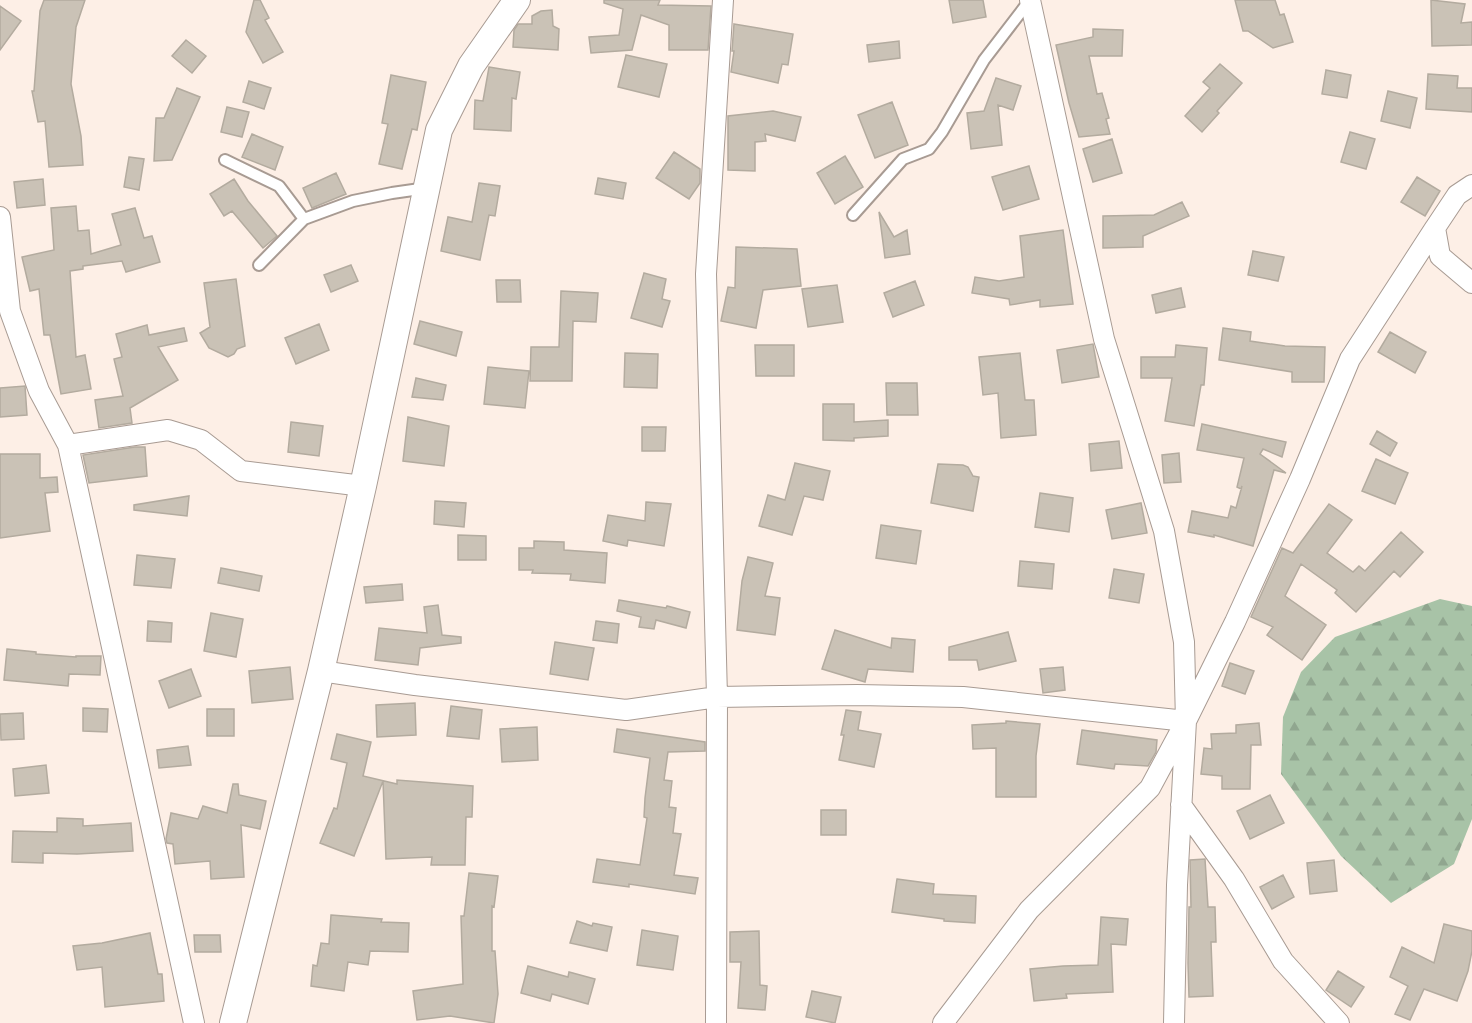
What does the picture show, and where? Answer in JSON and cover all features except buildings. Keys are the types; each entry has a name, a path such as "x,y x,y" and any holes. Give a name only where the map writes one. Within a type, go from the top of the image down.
{"street":[{"path":"233,1023 321,671 439,130 471,66 517,0"},
{"path":"716,1023 717,696 706,274 723,0"},
{"path":"1030,0 1104,339 1164,531 1184,642 1186,721 1177,885 1174,1023"},
{"path":"943,1023 1029,910 1150,788 1235,622 1350,359 1457,195 1472,185"},
{"path":"0,217 10,311 39,390 68,445 194,1023"},
{"path":"1435,228 1440,256 1472,283"},
{"path":"68,445 168,430 201,440 241,471 363,486"},
{"path":"321,671 415,685 626,710 717,696 963,697 1186,721"},
{"path":"1181,805 1234,879 1283,961 1339,1023"}],"lane":[{"path":"853,215 903,159 929,149 942,132 984,60 1030,0"},
{"path":"225,159 279,186 304,219"},
{"path":"259,265 304,219 353,201 427,188"}],"green space":[{"path":"1440,599 1472,606 1472,819 1454,864 1391,903 1341,856 1281,774 1283,717 1301,672 1335,637"}]}
